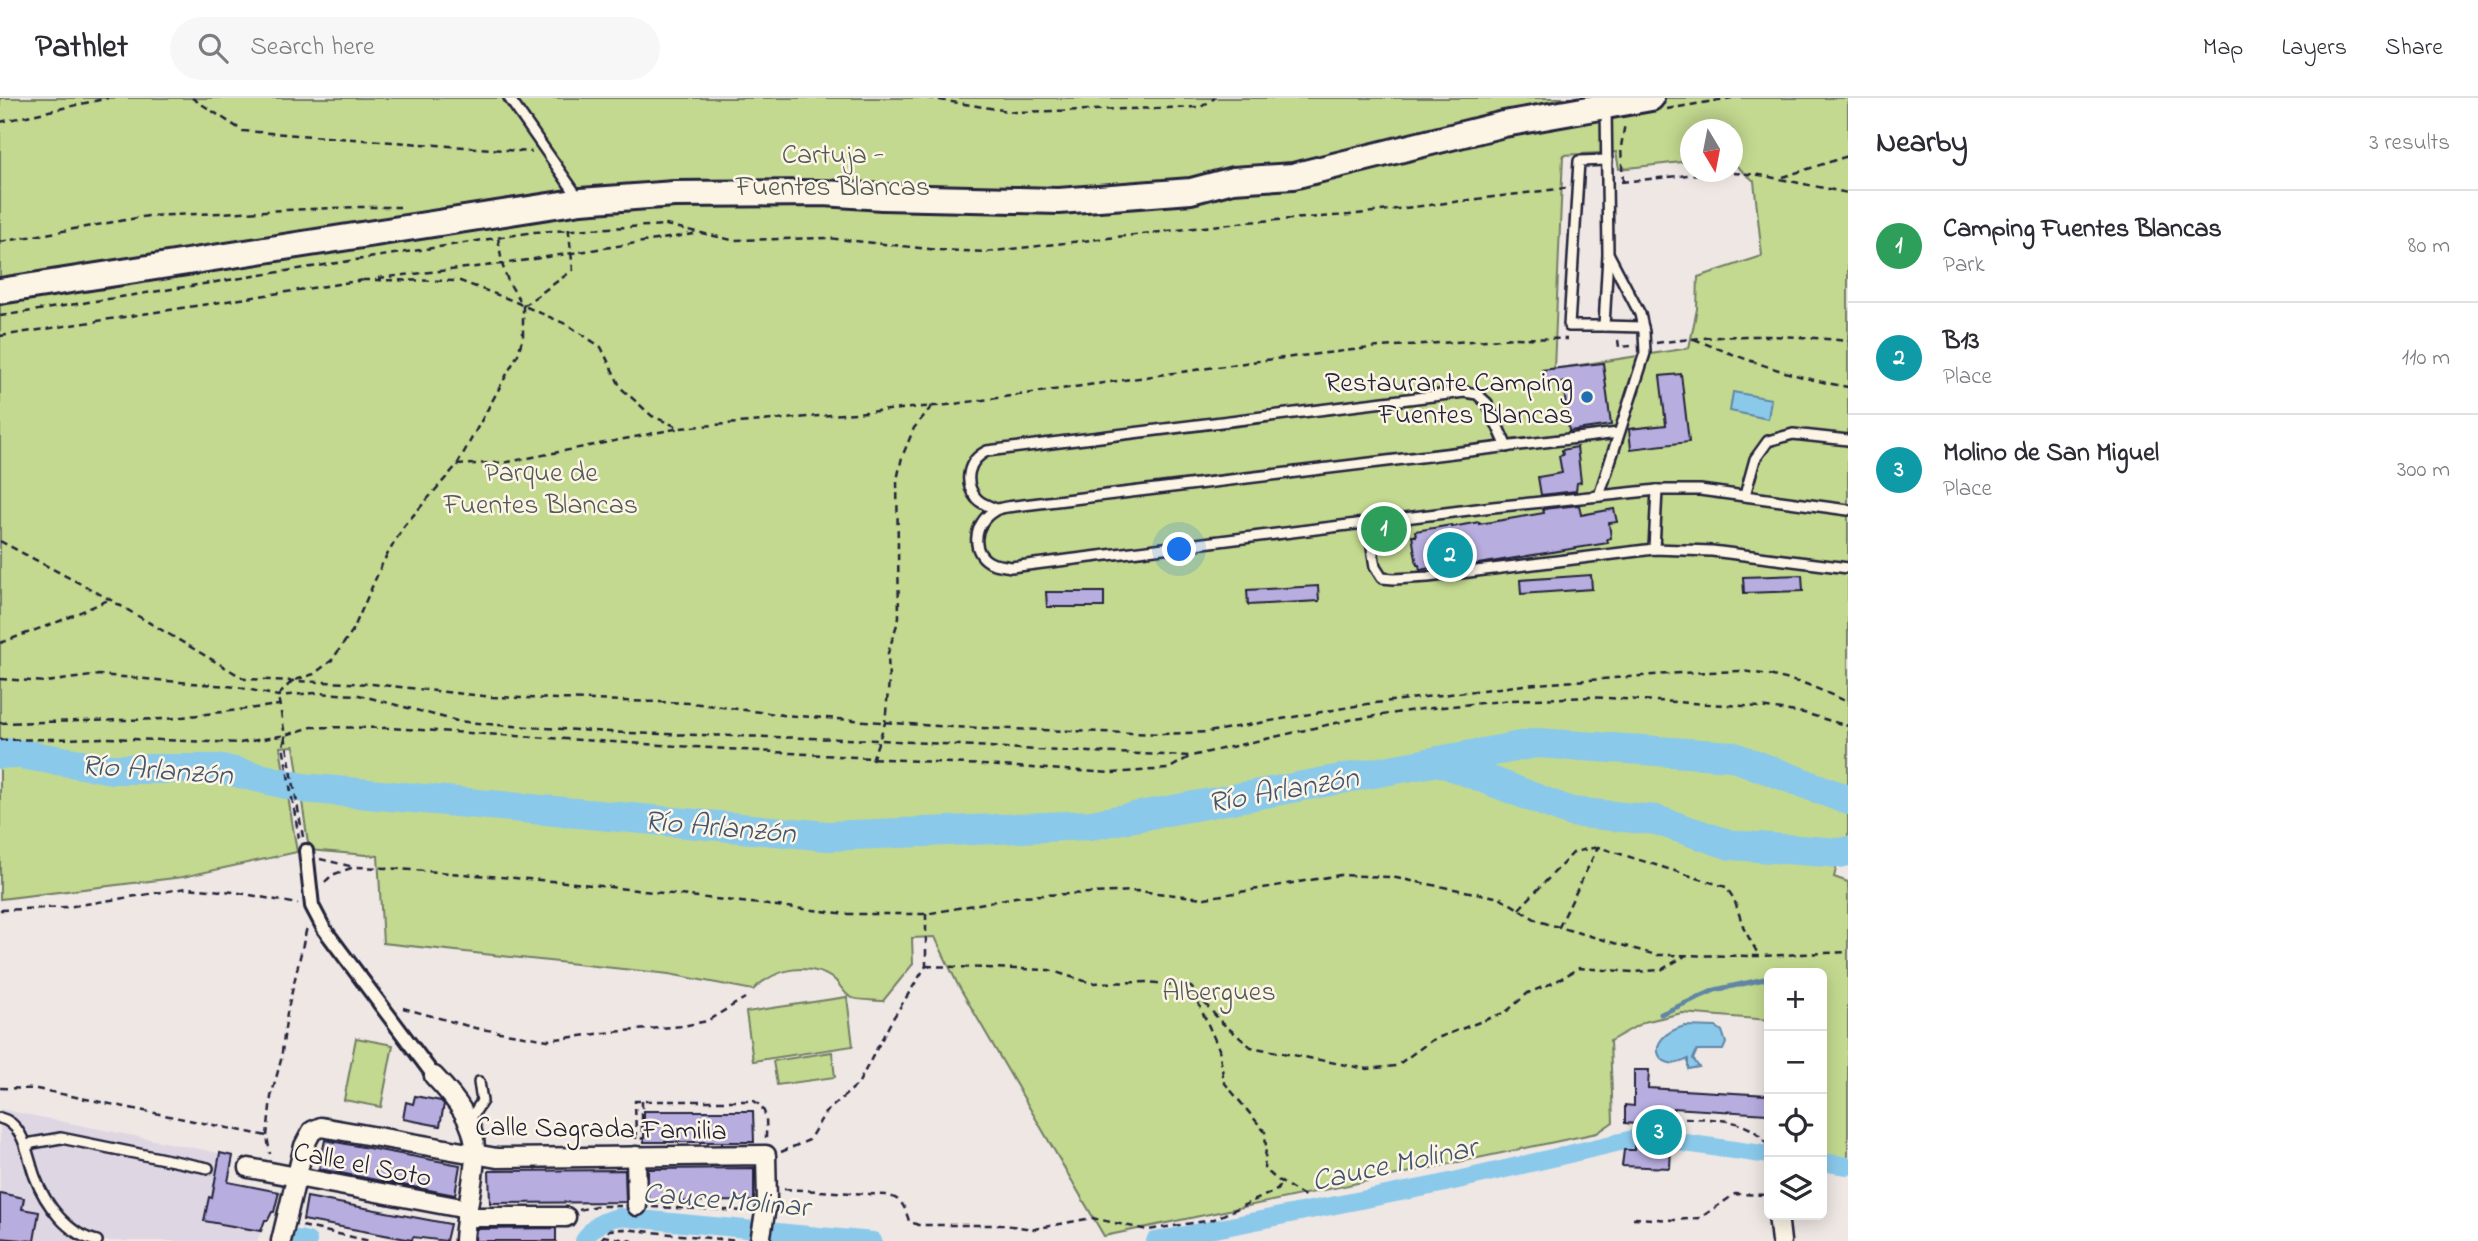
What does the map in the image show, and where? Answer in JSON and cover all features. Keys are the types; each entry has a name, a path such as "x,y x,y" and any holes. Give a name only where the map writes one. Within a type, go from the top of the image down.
{"main road":[{"path":"0,291 496,226 573,202 674,194 824,193 1059,201 1191,191 1233,180 1293,176 1504,124 1606,106 1656,104"}],"street":[{"path":"306,853 312,906 324,929 433,1076 454,1099 468,1122 474,1137 475,1155 464,1241"},
{"name":"Calle Sagrada Familia","path":"297,1177 304,1146 312,1131 328,1127 498,1158 766,1155"},
{"path":"762,1234 767,1187 766,1155"},
{"path":"636,1156 637,1206"},
{"name":"Calle el Soto","path":"249,1168 466,1213 566,1217"},
{"path":"286,1233 297,1177"},
{"path":"1779,1220 1781,1241"}],"lane":[{"path":"509,98 549,153 573,202"},
{"path":"1604,326 1608,253 1606,106"},
{"path":"1607,160 1579,162 1569,326 1643,327"},
{"path":"1599,496 1645,353 1640,314 1608,253"},
{"path":"1507,447 1487,403 1477,394 1465,392 987,451 977,456 970,465 970,483 976,497 983,504 996,509 1507,447 1618,433"},
{"path":"1745,495 1755,459 1768,441 1793,435 1848,440"},
{"path":"996,509 981,520 976,536 979,551 992,563 1011,566 1657,490 1700,490 1848,510"},
{"path":"1654,549 1657,490"},
{"path":"1368,522 1375,566 1382,578 1428,578 1654,549 1712,551 1848,568"},
{"path":"468,1122 482,1101 479,1082"},
{"path":"0,1118 15,1126 42,1192 59,1217 83,1238 97,1241"},
{"path":"26,1148 32,1143 61,1138 208,1168"}],"path":[{"path":"0,122 108,98"},
{"path":"192,98 243,131 549,153"},
{"path":"928,98 1016,112 1201,107 1215,98"},
{"path":"1656,104 1732,98"},
{"path":"1623,182 1620,147 1624,124 1629,119"},
{"path":"1780,178 1848,156"},
{"path":"1743,174 1780,178 1848,193"},
{"path":"1608,184 1680,176"},
{"path":"0,316 496,226 534,232 666,225 732,240 828,238 939,250 986,252 1247,222 1349,215 1578,187"},
{"path":"523,306 573,270 569,231 573,202"},
{"path":"0,242 148,216 358,206 404,207"},
{"path":"496,226 502,264 508,281 523,306 523,337 518,354 457,465 404,526 383,562 354,630 332,660 313,674 292,681 278,696 286,735 283,746 301,847 306,853 354,867 565,882 848,914 926,914 1021,897 1136,891 1205,898 1340,875 1391,877 1500,898 1538,921 1656,955 1848,953"},
{"path":"0,336 363,280 502,264 697,233"},
{"path":"363,280 460,281 568,325 601,347 621,388 652,416 680,428"},
{"path":"1848,341 1791,335 1692,338 1738,357 1848,387"},
{"path":"457,465 508,462 680,428 932,405 1379,346 1517,338 1556,341"},
{"path":"872,760 886,723 888,653 899,618 897,480 902,457 914,428 932,405"},
{"path":"0,541 109,599 245,679 372,684 492,697 692,703 783,715 886,723 1162,734 1208,732 1367,705 1524,685 1693,673 1743,671 1769,674 1806,684 1848,702"},
{"path":"0,643 109,599"},
{"path":"0,679 46,682 109,676 238,687 278,696 315,693 359,695 457,721 498,725 716,737 880,740 1191,756 1349,720 1422,709 1537,699 1601,697 1760,706 1804,713 1848,726"},
{"path":"0,723 166,719 279,705"},
{"path":"0,740 106,738 240,743 286,735 312,727 390,728 1111,773 1168,769 1191,756"},
{"path":"1559,927 1598,848"},
{"path":"1519,909 1574,852 1598,848 1726,887 1759,956"},
{"path":"268,1171 271,1150 267,1136 271,1097 312,906 321,886 332,876 354,867"},
{"path":"0,910 67,906 187,888 234,892 312,906"},
{"path":"636,1156 635,1101 754,1101 762,1106 766,1115 766,1155 790,1150 809,1140 825,1113 858,1084 892,1020 926,966 926,914"},
{"path":"926,966 1049,971 1091,983 1148,982 1191,988 1221,1022 1251,1047 1367,1069 1396,1066 1432,1040 1506,1012 1528,993 1579,968 1633,972 1661,970 1686,956"},
{"path":"1191,988 1219,1049 1224,1082 1265,1132 1264,1168 1280,1182 1308,1198"},
{"path":"376,1001 475,1028 548,1040 683,1026 707,1021 746,998"},
{"path":"0,1088 48,1091 267,1136"},
{"path":"1685,1118 1743,1124 1764,1139"},
{"path":"767,1187 899,1198 904,1204 909,1222 918,1225 1004,1225 1034,1229 1092,1218 1148,1230 1212,1220 1277,1190 1280,1182"},
{"path":"1633,1218 1700,1218 1735,1194 1764,1195"},
{"path":"600,1241 610,1230 623,1229 737,1241"},
{"path":"286,1233 370,1241"},
{"path":"603,1237 633,1241"}],"shaded area":[{"path":"0,1109 233,1156 222,1211 266,1220 257,1241 16,1241 0,1238"}],"green space":[{"path":"0,98 1848,98 1848,843 1840,853 1834,877 1848,882 1848,1161 1827,1158 1827,968 1764,968 1764,1020 1682,1013 1644,1022 1610,1041 1613,1122 1597,1133 1104,1236 957,983 935,937 912,938 913,964 883,1001 850,997 835,980 814,970 782,972 753,990 669,974 383,943 378,856 309,850 294,746 280,747 297,852 183,877 0,899","holes":["1680,119 1743,119 1743,172 1754,181 1762,256 1698,277 1697,309 1689,348 1554,369 1563,155 1616,152 1619,169 1680,162"]},
{"path":"847,997 853,1046 753,1061 746,1012"},
{"path":"356,1038 393,1045 381,1107 344,1100"},
{"path":"832,1052 835,1077 777,1085 773,1061"}],"water":[{"path":"1733,392 1771,399 1768,419 1730,411"},
{"path":"1685,1026 1716,1027 1722,1031 1726,1043 1723,1050 1697,1050 1693,1059 1699,1067 1688,1069 1688,1059 1669,1063 1662,1059 1658,1046 1662,1039"}],"building":[{"path":"1603,363 1611,425 1569,431 1563,382 1544,384 1542,370"},
{"path":"1681,374 1689,442 1631,449 1629,429 1666,425 1660,376"},
{"path":"1577,447 1581,482 1577,483 1576,491 1541,495 1538,477 1562,473 1559,456 1563,455 1562,450"},
{"path":"1579,505 1581,515 1614,509 1617,522 1609,523 1611,538 1607,539 1608,543 1472,565 1446,565 1420,570 1417,565 1412,536 1416,536 1415,531 1479,524 1544,513 1543,509"},
{"path":"1591,575 1592,589 1521,594 1520,580"},
{"path":"1802,575 1803,591 1744,593 1743,577"},
{"path":"1318,586 1319,601 1248,605 1247,590"},
{"path":"1046,592 1104,592 1104,607 1047,607"},
{"path":"1634,1070 1649,1070 1648,1088 1764,1095 1764,1114 1673,1108 1670,1168 1622,1166 1624,1150 1634,1150 1635,1124 1625,1123 1625,1105 1634,1106"},
{"path":"415,1096 444,1104 440,1126 403,1119 406,1102 413,1104"},
{"path":"644,1111 753,1111 754,1142 644,1142"},
{"path":"325,1140 460,1165 455,1195 319,1169"},
{"path":"220,1153 233,1156 228,1182 279,1192 274,1212 265,1220 261,1231 204,1221 209,1197 212,1198"},
{"path":"754,1168 754,1201 648,1202 648,1169"},
{"path":"625,1170 626,1202 490,1203 489,1171"},
{"path":"0,1193 24,1198 22,1209 39,1212 34,1241 0,1238"},
{"path":"307,1197 450,1224 446,1241 413,1237 412,1240 303,1220"},
{"path":"556,1228 556,1241 475,1241 476,1229"}],"waterway":[{"name":"Río Arlanzón","path":"0,754 13,753 112,769 222,769 303,788 828,836 1091,825 1537,743 1732,756 1848,800"},
{"name":"Río Arlanzón","path":"1439,761 1571,812 1656,820 1731,845 1840,853 1848,851"},
{"path":"1661,1014 1715,990 1764,979"},
{"name":"Cauce Molinar","path":"1155,1241 1441,1184 1633,1139 1645,1139"},
{"name":"Cauce Molinar","path":"1671,1141 1764,1154"},
{"name":"Cauce Molinar","path":"1827,1163 1848,1166"},
{"name":"Cauce Molinar","path":"584,1241 598,1224 619,1217 873,1241"},
{"name":"Cauce Molinar","path":"299,1239 308,1241"}],"place":[{"name":"Restaurante Camping Fuentes Blancas","path":"1587,397"},
{"name":"Camping Fuentes Blancas","path":"1384,529"},
{"name":"B13","path":"1450,555"},
{"name":"Molino de San Miguel","path":"1659,1132"}],"park label":[{"name":"Cartuja - Fuentes Blancas","path":"833,169"},
{"name":"Parque de Fuentes Blancas","path":"541,487"},
{"name":"Albergues","path":"1219,990"}]}
